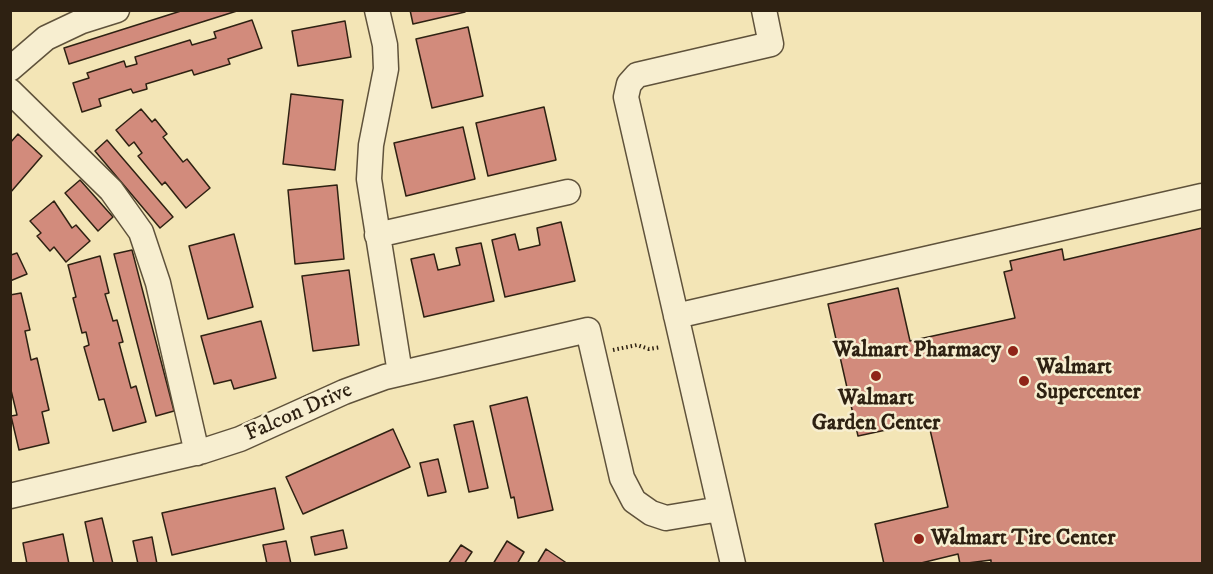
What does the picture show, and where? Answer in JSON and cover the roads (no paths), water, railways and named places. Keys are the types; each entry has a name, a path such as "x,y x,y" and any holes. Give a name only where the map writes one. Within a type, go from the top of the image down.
{"street":[{"path":"10,69 46,38 82,21 117,10"},
{"path":"377,10 385,45 387,69 371,145 369,179 400,373"},
{"path":"733,564 626,97 629,84 637,75 771,44 764,10"},
{"path":"10,91 111,190 141,232 158,283 197,453"},
{"path":"377,235 568,192"},
{"path":"676,316 1203,196"},
{"name":"Falcon Drive","path":"10,496 197,453 240,439 344,392 400,373 588,330 622,478 634,501 651,513 666,518 686,517 720,509"}],"place":[{"name":"Walmart Pharmacy","path":"1013,351"},
{"name":"Walmart Garden Center","path":"876,376"},
{"name":"Walmart Supercenter","path":"1024,381"},
{"name":"Walmart Tire Center","path":"919,539"}]}
